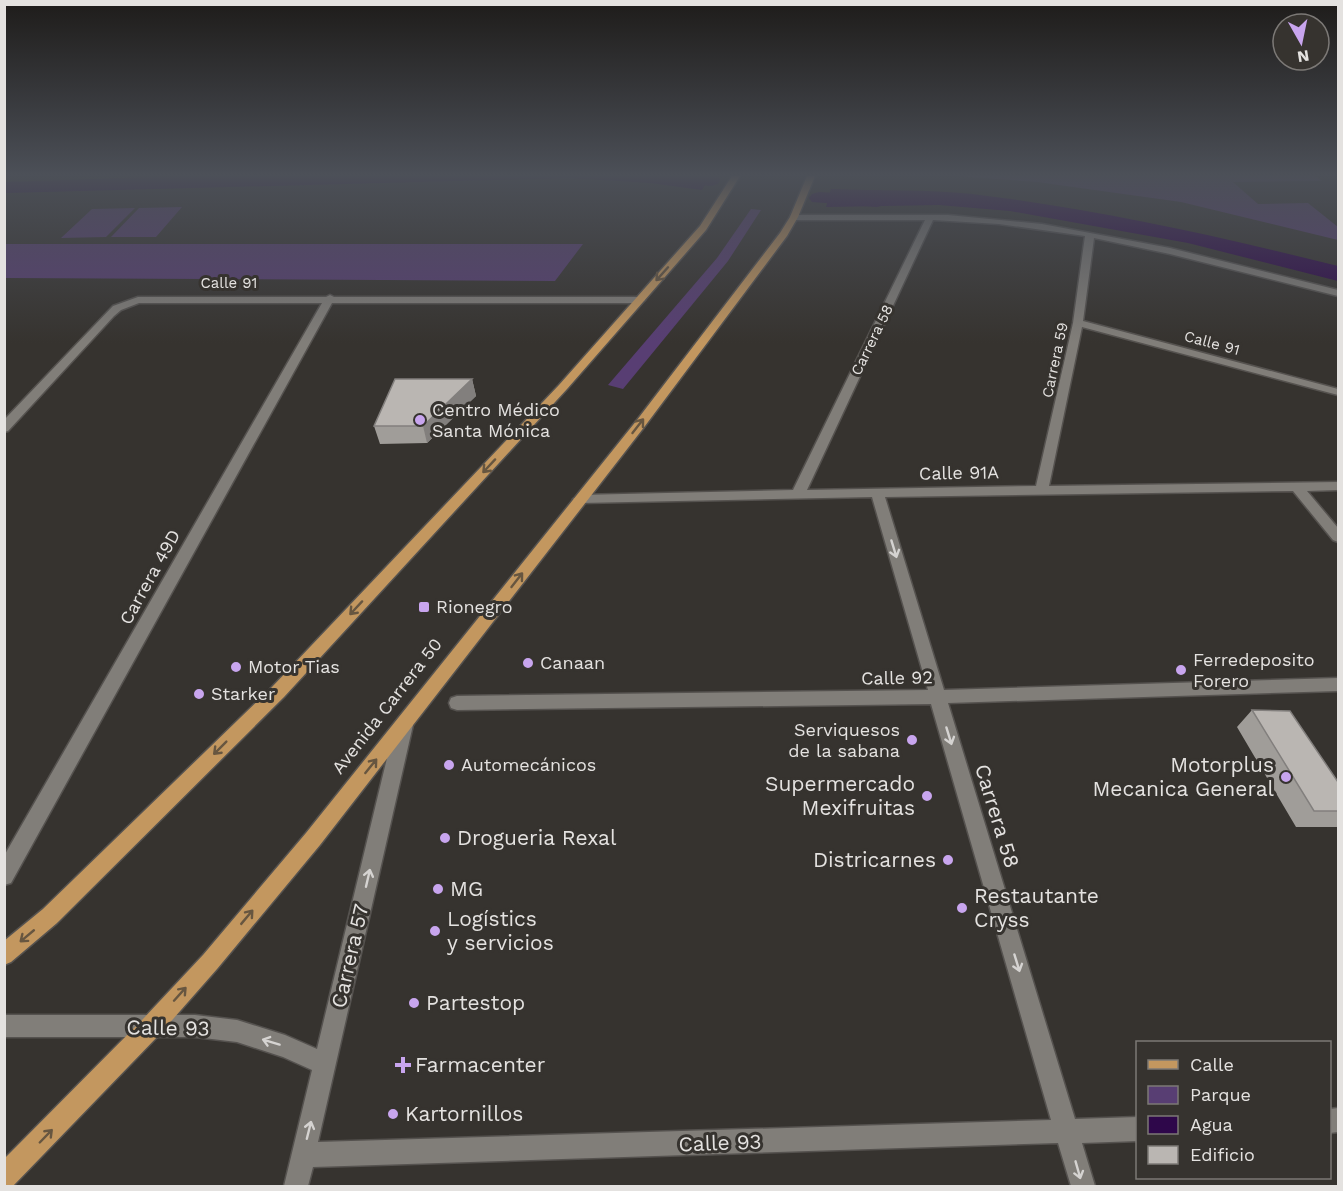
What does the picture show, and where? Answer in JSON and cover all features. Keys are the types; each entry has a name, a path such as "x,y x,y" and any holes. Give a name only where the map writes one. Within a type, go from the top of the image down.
{"main road":[{"path":"4,955 50,916 278,692 563,387 699,232"},
{"name":"Avenida Carrera 50","path":"4,1178 151,1027 210,962 306,847 641,423 784,232"}],"street":[{"name":"Carrera 58","path":"798,494 924,232"},
{"path":"1067,232 1141,245 1338,293"},
{"name":"Carrera 59","path":"1042,490 1078,323 1090,235"},
{"name":"Calle 91","path":"4,428 110,314 128,302 152,298 640,300"},
{"name":"Carrera 49D","path":"4,876 330,298"},
{"name":"Calle 91","path":"1078,323 1338,392"},
{"name":"Calle 91A","path":"580,499 877,492 1338,486"},
{"path":"1297,487 1338,537"},
{"name":"Carrera 58","path":"877,492 1083,1186"},
{"name":"Calle 92","path":"457,703 938,697 1338,684"},
{"name":"Carrera 57","path":"296,1186 404,725"},
{"name":"Calle 93","path":"4,1026 195,1026 237,1031 285,1046 325,1064"},
{"name":"Calle 93","path":"303,1155 1136,1129"}],"green space":[{"path":"68,232 111,232 106,237 61,238"},
{"path":"116,232 161,232 156,237 111,237"},
{"path":"735,232 747,232 728,261 623,389 608,385 717,258"},
{"path":"1303,232 1338,232 1338,240"},
{"path":"5,244 583,244 555,281 5,278"}],"water":[{"path":"1124,232 1190,232 1247,244 1338,266 1338,281 1188,243"}],"building":[{"path":"395,379 472,379 423,426 374,426"},
{"path":"1252,710 1290,711 1338,782 1338,811 1314,811"}],"place":[{"name":"Centro Médico Santa Mónica","path":"420,420"},
{"name":"Rionegro","path":"424,607"},
{"name":"Canaan","path":"528,663"},
{"name":"Motor Tias","path":"236,667"},
{"name":"Ferredeposito Forero","path":"1181,670"},
{"name":"Starker","path":"199,694"},
{"name":"Serviquesos de la sabana","path":"912,740"},
{"name":"Automecánicos","path":"449,765"},
{"name":"Motorplus Mecanica General","path":"1286,777"},
{"name":"Supermercado Mexifruitas","path":"927,796"},
{"name":"Drogueria Rexal","path":"445,838"},
{"name":"Districarnes","path":"948,860"},
{"name":"MG","path":"438,889"},
{"name":"Restautante Cryss","path":"962,908"},
{"name":"Logístics y servicios","path":"435,931"},
{"name":"Partestop","path":"414,1003"},
{"name":"Farmacenter","path":"403,1065"},
{"name":"Kartornillos","path":"393,1114"}]}
